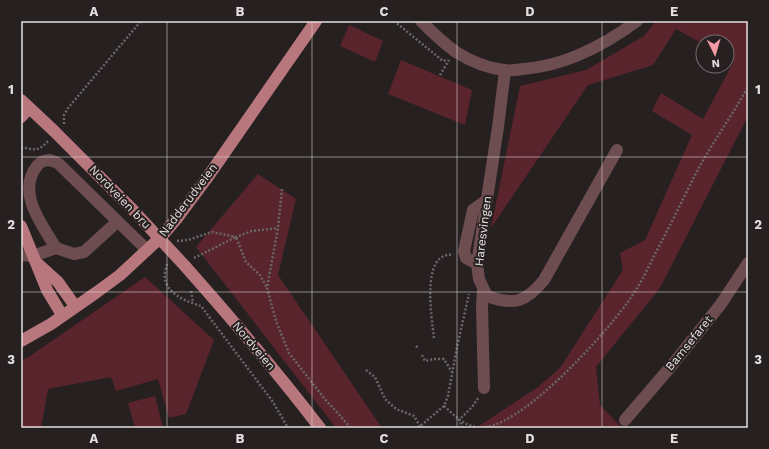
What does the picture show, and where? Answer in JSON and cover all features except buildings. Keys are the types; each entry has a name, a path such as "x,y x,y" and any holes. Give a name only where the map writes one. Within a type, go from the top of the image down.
{"main road":[{"name":"Nadderudveien","path":"21,341 51,324 120,275 161,237 178,217 316,21"},
{"path":"21,117 25,104"},
{"name":"Nordveien bru","path":"25,104 188,263"},
{"path":"21,226 47,290 62,315"},
{"path":"35,259 58,282 75,306"},
{"name":"Nordveien","path":"188,263 293,392 320,428"}],"street":[{"path":"421,21 438,38 452,56 505,70 530,69 552,65 575,58 600,46 637,21"},
{"name":"Haresvingen","path":"484,388 483,290 479,279 477,264 505,70"},
{"path":"483,290 487,296 497,300 511,302 522,300 534,292 544,280 617,150"},
{"path":"117,222 84,252 74,254 56,248 34,214 30,196 32,173 38,164 46,160 52,160 59,164 146,250"},
{"path":"477,264 466,258 464,251 473,210 487,200"},
{"path":"21,255 35,259 56,248"},
{"name":"Bamsefaret","path":"626,420 721,304 748,263"}],"path":[{"path":"64,124 64,115 68,108 141,21"},
{"path":"394,21 443,61 452,56"},
{"path":"440,75 452,56"},
{"path":"444,406 459,420 476,428 487,427 500,423 517,414 565,373 613,323 639,285 712,145 748,87"},
{"path":"21,147 33,150 41,148"},
{"path":"267,288 278,228 282,190"},
{"path":"188,263 236,237 252,231 278,228"},
{"path":"175,241 188,240 212,232 236,237"},
{"path":"236,237 246,262 260,275 267,288 276,320 290,353 324,398 351,428"},
{"path":"434,338 430,300 433,271 438,260 444,256 449,255 466,258"},
{"path":"169,258 164,278 168,288 185,300 201,306 273,402 288,428"},
{"path":"190,287 193,303"},
{"path":"366,370 375,377 385,399 396,409 414,416 419,427 444,406 448,396 457,346 471,287"},
{"path":"422,355 425,361 444,359 452,372"},
{"path":"459,420 472,407 484,388"},
{"path":"459,420 463,428"}],"shaded area":[{"path":"656,21 748,21 748,116 660,288 596,367 600,405 622,428 476,428 538,387 560,368 623,270 620,253 645,240 692,135 652,111 661,93 703,119 727,74 735,74 735,34 695,34 695,40 676,29 653,65 588,85 491,228 520,86 586,70 644,36"},
{"path":"349,25 383,41 375,62 340,46"},
{"path":"401,60 472,90 465,125 388,94"},
{"path":"258,174 296,199 278,275 382,428 336,428 196,247"},
{"path":"145,277 214,340 186,414 169,418 158,379 116,391 111,377 48,389 41,428 21,428 21,360 27,358"},
{"path":"155,396 163,428 135,428 128,403"}]}
